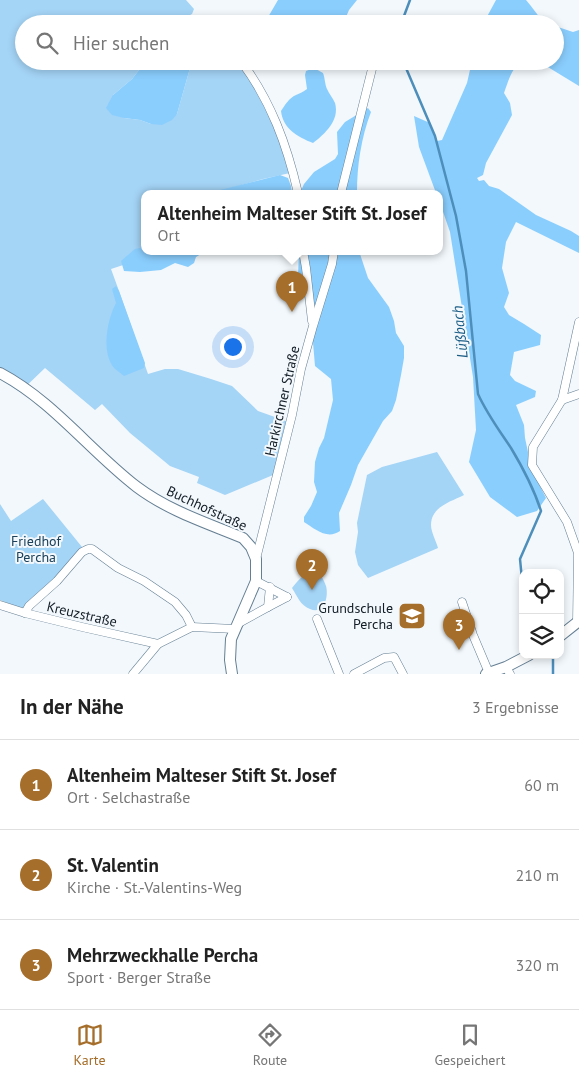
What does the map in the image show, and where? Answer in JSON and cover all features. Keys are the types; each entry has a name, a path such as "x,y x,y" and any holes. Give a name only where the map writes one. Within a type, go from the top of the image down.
{"main road":[{"name":"Buchhofstraße","path":"0,373 38,398 109,464 138,488 162,504 243,538 251,547 256,558"},
{"path":"232,674 230,660 231,640 256,581 256,558"},
{"path":"564,633 578,622"},
{"path":"488,674 508,671 524,659"}],"street":[{"path":"247,70 261,90 277,123 293,169 297,190"},
{"path":"342,190 372,70"},
{"path":"304,255 313,326"},
{"name":"Harkirchner Straße","path":"256,558 292,415 301,369 333,255"},
{"path":"578,622 578,553 566,522 532,465 533,447 562,400 579,322"},
{"path":"562,400 579,394"},
{"path":"25,613 29,606 57,581 82,552 88,549 118,568 144,581 175,602 186,615 192,627"},
{"path":"134,674 158,644 192,627 236,627 287,597 256,581"},
{"path":"268,607 270,587"},
{"path":"462,602 488,674"},
{"name":"Kreuzstraße","path":"0,605 25,613 158,644"},
{"path":"317,619 339,674"},
{"path":"354,674 384,658 394,657 403,674"}],"green space":[{"path":"0,0 186,0 194,9 190,15 15,15 15,70 139,70 132,79 113,95 124,118 140,120 151,124 177,114 189,70 245,70 277,123 290,173 224,190 141,190 141,255 154,255 111,269 148,374 165,369 178,369 232,386 258,411 286,421 273,475 225,495 197,483 199,477 170,466 130,433 102,404 95,410 45,368 20,392 0,379"},
{"path":"437,452 464,495 442,506 434,514 431,528 438,548 368,578 358,565 355,552 358,532 357,523 367,475 382,467"},
{"name":"Friedhof Percha","path":"43,499 82,547 56,579 34,596 23,609 0,600 0,504 11,521"},
{"path":"318,569 326,586 327,595 322,607 315,610 304,606 292,588 303,576"}],"shaded area":[{"path":"278,0 357,0 347,15 269,15"},
{"path":"496,0 526,0 538,15 488,15"},
{"path":"564,29 573,32 579,30 579,86 553,70 564,70"},
{"path":"139,70 189,70 177,114 172,120 162,125 112,115 106,108 113,95 132,79"},
{"path":"318,70 323,73 326,87 335,103 336,109 330,126 313,143 292,132 285,123 281,111 291,98 307,89 306,71"},
{"path":"470,70 514,70 504,93 510,103 512,115 486,163 483,175 477,178 479,181 484,180 489,186 499,189 536,215 579,236 579,253 516,222 506,242 502,268 509,293 504,307 509,315 541,335 540,345 514,352 510,375 515,381 536,391 535,397 516,405 524,425 530,469 546,498 537,511 517,517 490,497 469,462 476,430 473,377 450,232 443,212 443,190 435,190 419,147 414,116 430,123 437,141 442,140 467,83"},
{"path":"368,108 371,112 360,152 357,190 301,190 314,172 335,159 338,154 337,132 345,122"},
{"path":"280,175 288,178 292,190 220,190"},
{"path":"141,248 141,255 199,255 196,257 194,263 188,267 175,263 161,270 124,271 121,261 135,249"},
{"path":"299,255 360,255 368,278 389,307 396,333 404,346 401,375 392,411 383,421 358,465 339,513 340,531 330,534 321,532 304,522 304,517 317,492 314,482 315,462 324,438 333,400 331,379 315,366 310,307 302,293 298,277"},
{"path":"116,286 145,363 144,368 124,376 114,368 110,361 107,345 108,327 116,303 112,289"}],"waterway":[{"name":"Lüßbach","path":"404,15 410,0"},
{"name":"Lüßbach","path":"407,70 435,136 456,216 466,271 478,394 489,415 520,463 541,511 520,559 521,569"},
{"name":"Lüßbach","path":"553,659 553,674"}],"place":[{"name":"Altenheim Malteser Stift St. Josef","path":"292,312"},
{"name":"St. Valentin","path":"312,590"},
{"name":"Grundschule Percha","path":"412,616"},
{"name":"Mehrzweckhalle Percha","path":"459,650"}]}
